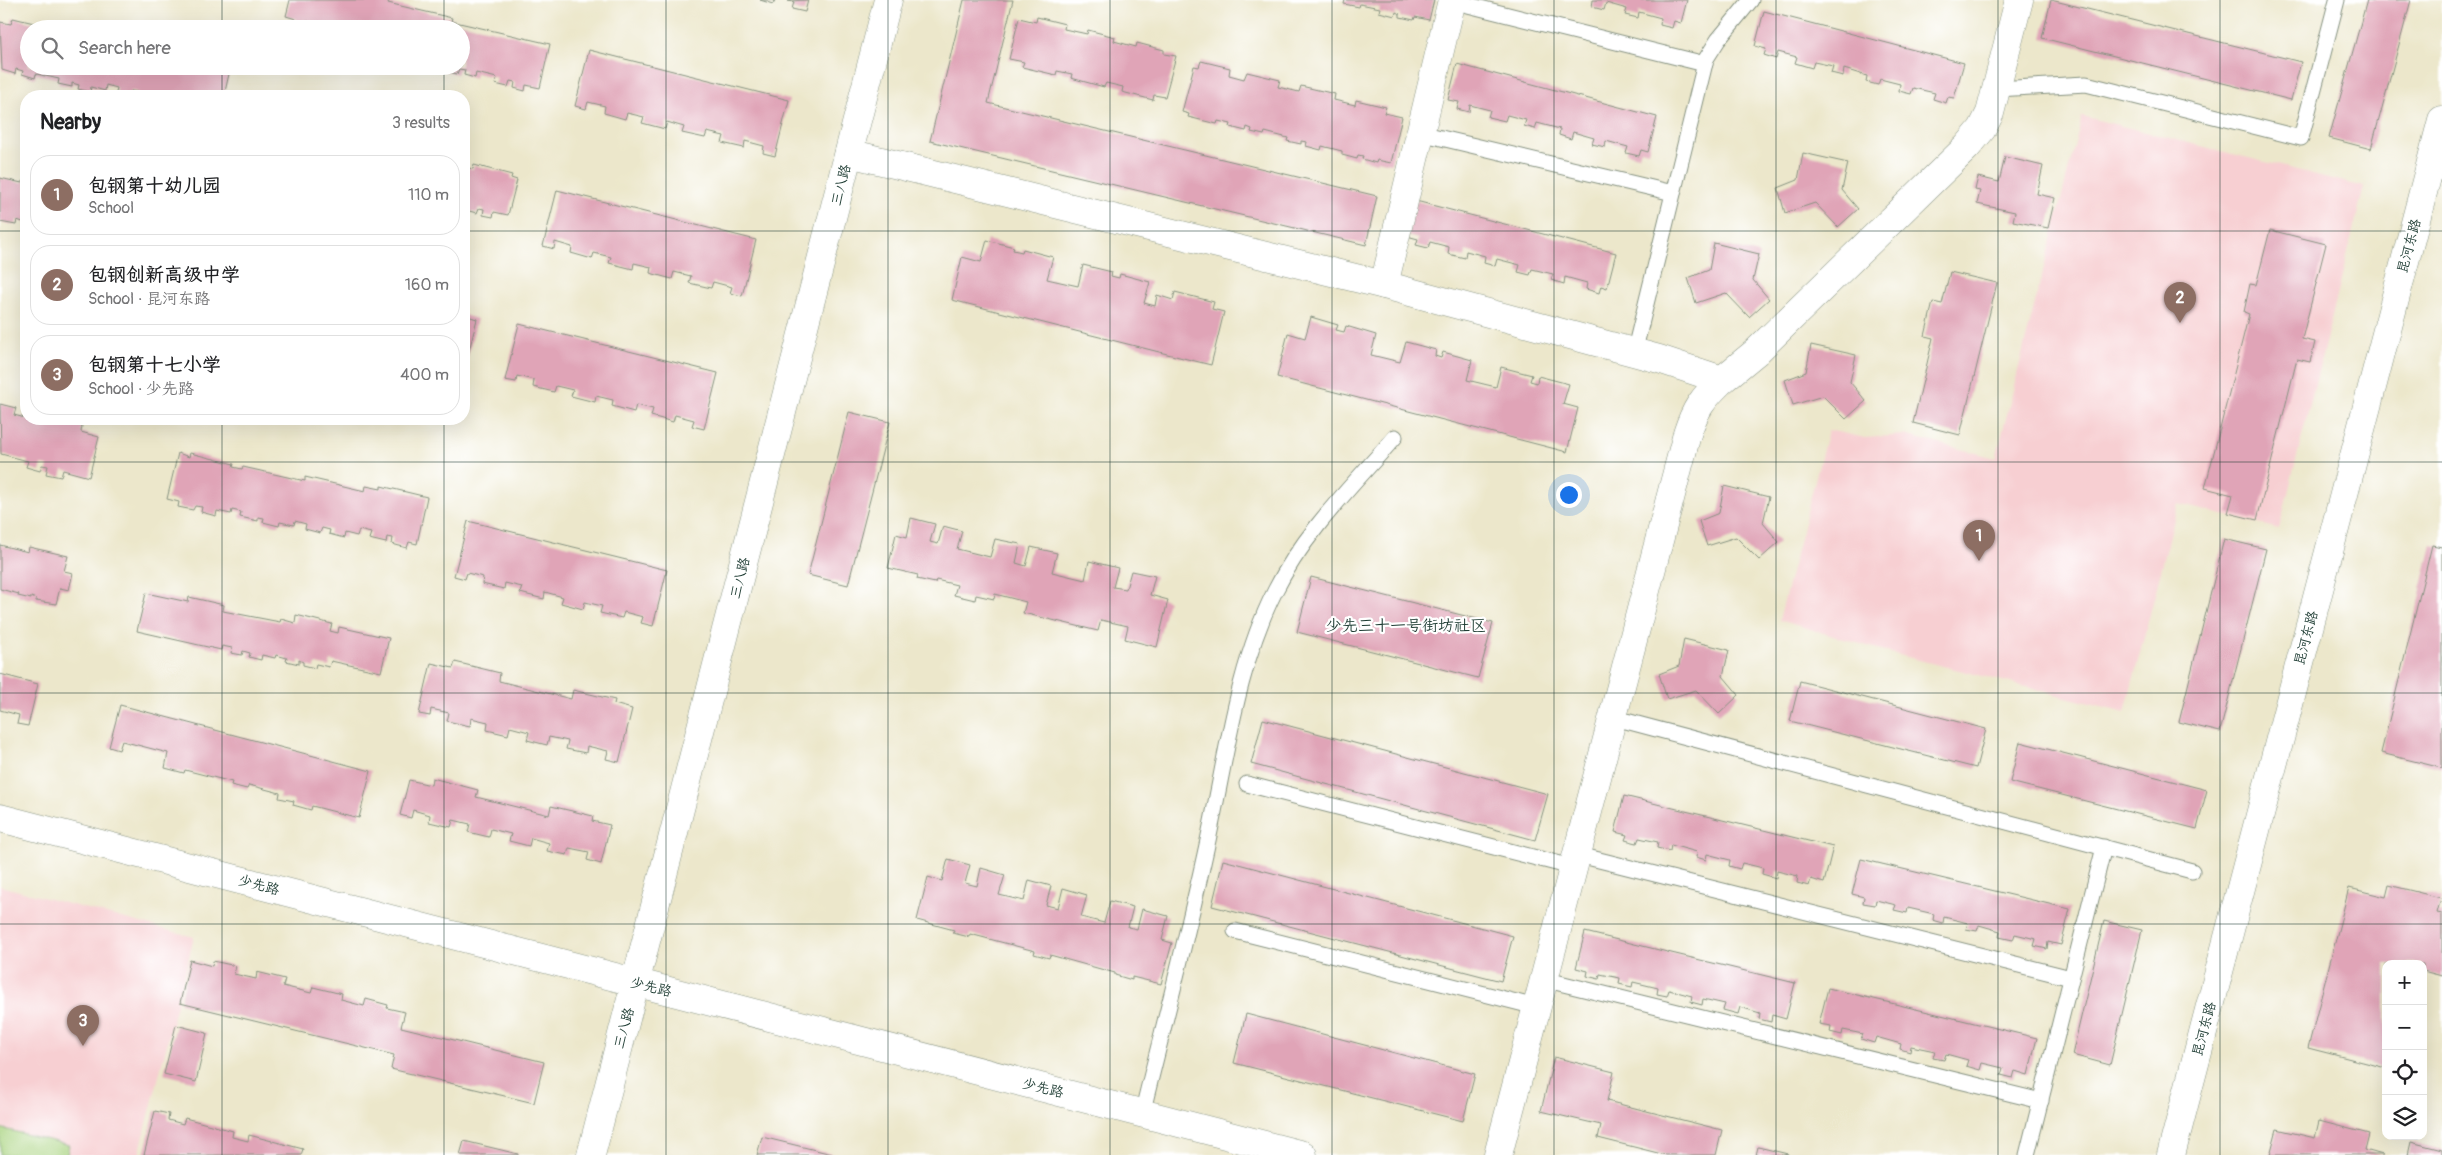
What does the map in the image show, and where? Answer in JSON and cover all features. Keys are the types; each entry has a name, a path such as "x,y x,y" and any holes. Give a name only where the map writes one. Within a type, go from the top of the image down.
{"street":[{"name":"三八路","path":"591,1155 888,0"},
{"path":"1384,285 1452,0"},
{"path":"1498,1155 1611,717 1694,411 1703,398 1756,352 1967,147 1986,121 1997,89 2019,0"},
{"name":"昆河东路","path":"2171,1155 2442,120"},
{"path":"849,153 1384,285 1634,353 1722,380"},
{"name":"少先路","path":"0,818 1142,1114 1238,1147 1303,1155"}],"lane":[{"path":"1452,0 1705,64"},
{"path":"1634,353 1705,64 1718,40 1751,0"},
{"path":"1997,89 2086,84 2301,138 2337,0"},
{"path":"1420,133 1673,193"},
{"path":"1142,1114 1201,872 1247,660 1274,592 1293,558 1308,536 1395,437"},
{"path":"1611,717 2192,871"},
{"path":"1247,784 2071,978"},
{"path":"2027,1155 2104,847"},
{"path":"1235,931 1536,1007"},
{"path":"1543,979 2041,1101"}],"shaded area":[{"path":"2082,116 2364,187 2279,529 2178,504 2125,712 1891,653 1779,620 1828,430 1865,438 1904,435 1996,458"},
{"path":"0,886 194,937 139,1155 0,1155"}],"green space":[{"path":"0,1128 69,1145 67,1155 0,1155"}],"building":[{"path":"290,0 389,0 388,3 452,18 451,20 296,20 286,16"},
{"path":"760,0 775,0 773,4"},
{"path":"808,0 805,12 792,9 794,2 788,1"},
{"path":"964,0 1013,0 988,103 1377,196 1366,245 930,141"},
{"path":"1345,0 1434,0 1429,20 1415,17 1414,20 1400,17 1400,14 1396,12 1395,16 1379,12 1380,8 1360,4 1359,7 1344,4"},
{"path":"1593,0 1687,0 1681,23 1674,21 1672,28 1660,25 1661,18 1639,12 1638,18 1625,15 1627,9 1606,3 1604,10 1592,7"},
{"path":"2051,0 2301,62 2291,100 2042,38"},
{"path":"2367,0 2411,0 2371,149 2329,138"},
{"path":"1764,11 1964,63 1954,98 1948,97 1946,103 1933,99 1935,93 1913,88 1911,94 1899,91 1900,84 1880,79 1878,85 1866,82 1867,76 1844,69 1843,76 1831,73 1833,66 1814,62 1812,68 1795,63 1797,57 1778,52 1776,59 1764,55 1766,49 1755,46"},
{"path":"1037,17 1065,24 1064,29 1087,34 1088,30 1115,37 1114,41 1136,47 1137,43 1164,50 1164,54 1176,56 1165,97 1154,95 1153,100 1122,92 1123,87 1106,83 1104,87 1071,78 1072,74 1057,71 1056,75 1022,67 1024,62 1009,59 1019,18 1036,22"},
{"path":"13,18 21,20 20,70 16,69 15,74 2,70 0,22 11,24"},
{"path":"470,25 550,44 540,88 526,85 525,91 514,88 515,82 510,81 508,87 495,84 497,78 476,73 475,78 464,75 470,75"},
{"path":"589,50 789,100 775,156 763,153 764,146 745,141 744,148 722,143 724,136 707,132 705,138 682,133 684,127 667,122 665,129 642,123 644,117 627,113 625,119 604,113 605,106 588,102 586,109 575,106"},
{"path":"1201,61 1230,68 1229,75 1244,79 1247,72 1280,80 1278,87 1299,92 1301,86 1335,94 1334,100 1355,105 1356,100 1386,107 1384,113 1402,117 1391,163 1377,160 1376,163 1362,159 1363,156 1358,155 1357,159 1342,155 1342,151 1322,146 1321,150 1306,146 1307,142 1301,141 1301,144 1287,141 1288,138 1265,132 1264,135 1251,132 1252,129 1247,127 1246,131 1230,127 1231,124 1218,121 1217,124 1188,117 1189,114 1182,112 1194,66 1199,67"},
{"path":"1457,64 1657,117 1648,152 1641,150 1639,156 1626,153 1628,147 1606,141 1605,147 1592,144 1594,138 1573,132 1571,139 1559,135 1560,129 1537,123 1535,129 1524,126 1526,120 1507,115 1505,121 1488,117 1490,110 1470,105 1469,112 1457,109 1459,102 1448,100"},
{"path":"25,75 36,75 35,78"},
{"path":"41,75 229,75 225,90 117,90 117,88 106,85 105,90 91,87 90,90 82,90 78,89 79,85 72,83 72,87 58,84 59,79"},
{"path":"1803,153 1848,163 1842,190 1858,209 1838,227 1815,203 1785,213 1778,188 1798,180"},
{"path":"2005,157 2043,166 2037,194 2055,198 2048,228 2013,221 2015,212 1977,204 1980,191 1975,190 1978,177 1999,182"},
{"path":"474,165 512,175 511,178 517,180 508,215 494,212 493,217 483,215 484,209 479,208 477,213 470,211 470,168 473,169"},
{"path":"0,178 20,183 20,221 17,220 16,225 0,222"},
{"path":"557,190 756,240 742,296 730,293 732,287 713,282 711,288 689,283 691,276 674,272 672,279 650,273 651,267 634,263 633,269 609,263 611,257 594,253 592,259 571,253 572,247 555,242 554,249 543,246"},
{"path":"1416,201 1616,253 1607,288 1601,286 1599,293 1586,289 1587,283 1565,277 1564,284 1551,280 1553,274 1532,269 1530,275 1518,272 1520,265 1497,259 1495,266 1484,263 1485,256 1466,251 1465,258 1448,254 1449,247 1430,242 1428,248 1416,245 1418,239 1407,236"},
{"path":"2270,230 2326,244 2302,339 2315,342 2310,362 2297,359 2257,520 2228,513 2233,495 2205,488 2249,314 2244,312 2250,284 2256,285"},
{"path":"987,240 1014,247 1013,250 1022,252 1023,249 1053,257 1047,279 1078,286 1083,265 1112,272 1111,276 1119,278 1120,274 1150,282 1144,303 1155,306 1157,295 1173,300 1175,292 1214,302 1212,309 1224,312 1211,365 952,300 962,257 981,262"},
{"path":"1714,243 1759,254 1753,280 1769,299 1749,317 1726,293 1696,303 1688,278 1709,270"},
{"path":"1950,272 1997,283 1960,435 1913,423 1933,338 1925,336 1933,302 1942,304"},
{"path":"470,317 477,319 470,347"},
{"path":"1311,317 1338,325 1336,330 1344,332 1346,326 1376,335 1371,355 1400,362 1406,342 1436,350 1435,356 1441,358 1443,352 1472,360 1467,380 1496,387 1501,367 1532,375 1530,381 1537,383 1538,376 1569,384 1563,404 1578,408 1567,452 1277,377 1288,333 1305,338"},
{"path":"519,324 718,373 704,429 692,426 694,420 675,415 673,422 651,416 653,409 636,405 634,412 612,406 613,400 596,396 595,402 571,396 573,390 556,386 554,392 533,387 534,380 517,376 516,382 505,380"},
{"path":"1811,345 1856,355 1850,382 1866,401 1846,419 1823,396 1793,405 1785,380 1806,372"},
{"path":"0,404 16,408 14,415 20,417 20,425 78,425 82,426 81,432 99,437 89,477 63,470 61,477 46,474 48,466 42,465 40,471 26,467 28,461 1,454"},
{"path":"849,412 890,422 848,585 808,575"},
{"path":"178,453 189,457 190,453 234,464 233,467 242,469 243,467 305,481 305,477 365,491 366,486 381,489 381,486 427,497 417,544 409,542 407,548 392,544 393,538 387,537 386,543 369,539 371,533 359,530 357,536 345,533 344,538 329,534 330,530 322,528 320,533 305,529 306,524 295,521 294,525 280,522 279,526 263,522 264,518 258,517 258,521 240,517 241,512 232,510 231,514 217,511 216,516 201,512 202,507 195,506 193,510 178,507 179,502 167,499"},
{"path":"1724,486 1769,497 1763,523 1779,542 1759,560 1736,537 1707,546 1699,521 1719,513"},
{"path":"911,518 935,524 930,542 938,544 943,526 962,531 957,549 990,557 995,539 1020,544 1016,563 1026,566 1031,547 1057,553 1052,572 1085,580 1089,561 1118,568 1113,587 1126,589 1131,571 1155,576 1150,595 1168,600 1157,647 1125,639 1128,626 1101,620 1098,631 1023,613 1026,602 995,594 994,599 976,595 975,600 954,595 957,585 936,580 935,583 917,579 918,575 888,568 896,534 907,537"},
{"path":"468,521 667,570 653,626 641,623 643,617 624,612 622,618 600,613 602,606 585,602 583,609 561,603 563,597 545,592 544,599 520,593 522,587 505,583 504,589 482,584 483,577 467,573 465,579 454,576"},
{"path":"2224,539 2266,549 2220,732 2179,722"},
{"path":"0,545 28,552 29,547 68,556 64,571 73,573 69,590 60,588 56,604 36,601 36,599 31,597 31,599 18,596 19,594 0,589"},
{"path":"2432,545 2442,547 2442,768 2381,753"},
{"path":"1311,577 1493,623 1478,678 1297,632"},
{"path":"146,593 188,602 189,597 224,605 223,611 280,622 281,619 295,623 296,615 332,624 330,631 338,633 339,627 389,638 381,672 331,661 329,667 316,664 315,668 303,665 303,662 299,660 299,664 286,661 287,658 276,655 275,658 262,655 261,660 249,657 250,653 243,651 242,655 231,653 232,648 222,646 221,650 137,631"},
{"path":"1684,639 1729,650 1723,676 1739,695 1719,714 1696,690 1667,699 1659,674 1679,666"},
{"path":"455,662 500,673 499,681 571,699 573,690 615,700 614,704 632,709 619,762 606,759 608,751 587,746 586,753 566,749 568,741 549,737 547,745 527,740 529,732 510,727 508,735 487,730 488,722 471,718 470,726 447,721 449,713 431,709 430,716 419,714 431,663 453,668"},
{"path":"0,674 38,684 28,726 17,724 19,715 0,710"},
{"path":"1800,681 1986,729 1976,768 1790,721"},
{"path":"120,705 371,771 359,818 312,806 311,810 293,805 294,801 279,798 280,793 249,785 247,789 231,785 232,782 185,770 184,773 165,768 168,753 122,741 119,750 109,747"},
{"path":"1263,719 1548,794 1535,840 1251,764"},
{"path":"2020,742 2207,790 2197,829 2010,782"},
{"path":"432,778 478,790 476,797 549,815 551,806 593,816 592,821 610,825 601,864 587,860 589,852 569,848 567,855 547,851 549,843 531,838 529,846 509,841 511,834 491,829 489,837 468,832 470,824 453,820 451,827 429,822 430,815 413,810 411,818 400,815 409,780 431,785"},
{"path":"1624,796 1833,847 1824,883 1811,879 1809,886 1797,883 1798,876 1777,871 1776,878 1762,874 1763,868 1742,863 1740,869 1729,866 1730,860 1707,854 1706,860 1696,857 1697,852 1671,845 1670,851 1657,848 1658,842 1639,838 1637,843 1625,840 1627,835 1615,832"},
{"path":"948,859 970,865 965,883 977,886 981,868 1005,875 999,895 1024,901 1029,880 1051,886 1046,905 1058,908 1063,888 1087,895 1081,917 1104,923 1110,901 1133,907 1128,927 1137,929 1142,909 1168,916 1162,940 1172,943 1161,984 1132,977 1132,980 1115,975 1115,973 1050,955 1049,958 1034,954 1035,951 970,934 969,937 953,933 954,930 917,920 928,877 942,881"},
{"path":"1861,859 2070,909 2061,945 2048,942 2047,949 2034,946 2036,939 2015,934 2013,940 1999,937 2000,931 1979,925 1977,931 1966,929 1968,923 1944,917 1943,923 1933,920 1934,914 1908,908 1907,913 1894,910 1896,905 1876,900 1875,905 1863,903 1864,897 1852,894"},
{"path":"1223,860 1513,936 1501,981 1212,906"},
{"path":"2389,885 2441,898 2437,913 2442,914 2442,976 2427,972 2427,960 2382,960 2382,1067 2308,1048 2349,888 2386,897"},
{"path":"2104,921 2142,930 2110,1065 2072,1055"},
{"path":"1585,932 1795,983 1786,1019 1772,1015 1771,1022 1759,1019 1760,1013 1740,1007 1738,1014 1723,1010 1725,1004 1703,999 1702,1005 1691,1002 1692,996 1669,990 1667,996 1657,994 1658,988 1633,982 1632,987 1619,984 1620,978 1600,974 1599,979 1587,976 1588,971 1576,968"},
{"path":"190,960 212,966 213,961 236,966 234,974 256,979 257,972 285,979 283,986 311,993 313,987 342,994 341,1000 364,1006 366,999 388,1005 387,1008 405,1012 401,1027 544,1062 534,1103 391,1069 394,1055 180,1003"},
{"path":"1828,988 2037,1038 2028,1075 2015,1071 2013,1078 2001,1075 2003,1068 1982,1063 1980,1070 1966,1066 1968,1060 1946,1054 1944,1060 1933,1058 1935,1051 1911,1046 1910,1052 1900,1049 1901,1044 1876,1037 1874,1043 1861,1039 1863,1034 1843,1030 1842,1035 1830,1032 1831,1026 1819,1024"},
{"path":"1246,1014 1475,1074 1463,1121 1234,1063"},
{"path":"176,1025 207,1033 196,1082 164,1074"},
{"path":"1554,1057 1614,1072 1607,1101 1722,1130 1716,1155 1666,1155 1598,1138 1601,1125 1541,1111"},
{"path":"155,1111 169,1114 168,1120 183,1124 185,1118 233,1131 232,1137 248,1141 249,1135 303,1149 301,1155 144,1155"},
{"path":"2319,1121 2369,1134 2365,1150 2383,1155 2270,1155 2277,1129 2315,1138"},
{"path":"762,1137 832,1154 832,1155 757,1155"},
{"path":"464,1141 518,1154 518,1155 460,1155"},
{"path":"2411,1142 2442,1150 2442,1155 2408,1155"},
{"path":"1758,1147 1788,1154 1788,1155 1756,1155"}],"place":[{"name":"包钢创新高级中学","path":"2180,323"},
{"name":"包钢第十幼儿园","path":"1979,561"},
{"name":"包钢第十七小学","path":"83,1046"}],"district":[{"name":"少先三十一号街坊社区","path":"1406,626"}]}
